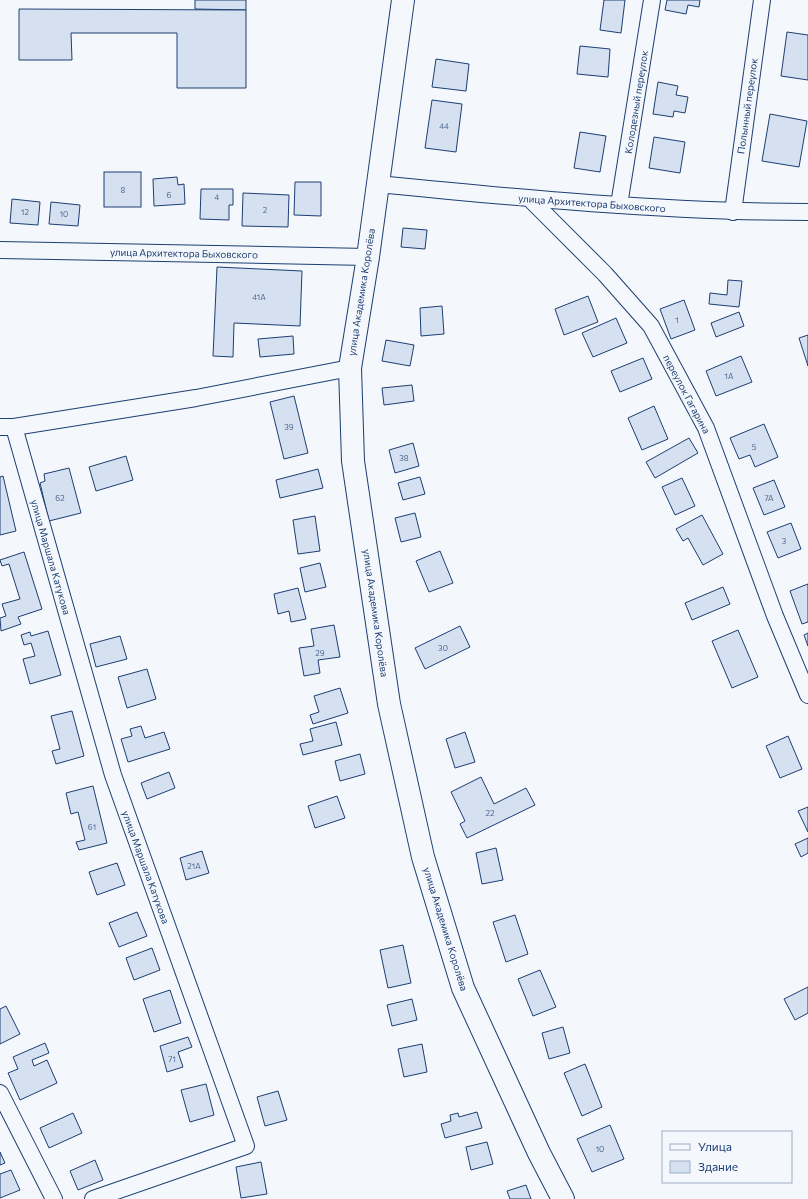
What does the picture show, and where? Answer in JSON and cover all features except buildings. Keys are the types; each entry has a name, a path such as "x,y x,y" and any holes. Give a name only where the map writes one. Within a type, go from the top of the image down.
{"street":[{"name":"улица Академика Королёва","path":"403,0 368,256 350,368 353,461 389,704 423,857 463,988 539,1153 563,1199"},
{"name":"Колодезный переулок","path":"620,205 652,0"},
{"name":"Полынный переулок","path":"733,212 762,0"},
{"name":"улица Архитектора Быховского","path":"377,184 530,199 620,205 733,212 808,212"},
{"name":"переулок Гагарина","path":"530,199 606,274 651,326 706,428 775,616 808,695"},
{"name":"улица Архитектора Быховского","path":"0,250 368,256"},
{"path":"7,427 196,398 350,368"},
{"name":"улица Маршала Катукова","path":"7,427 113,775 246,1146 93,1199"},
{"path":"0,1093 54,1199"}]}
